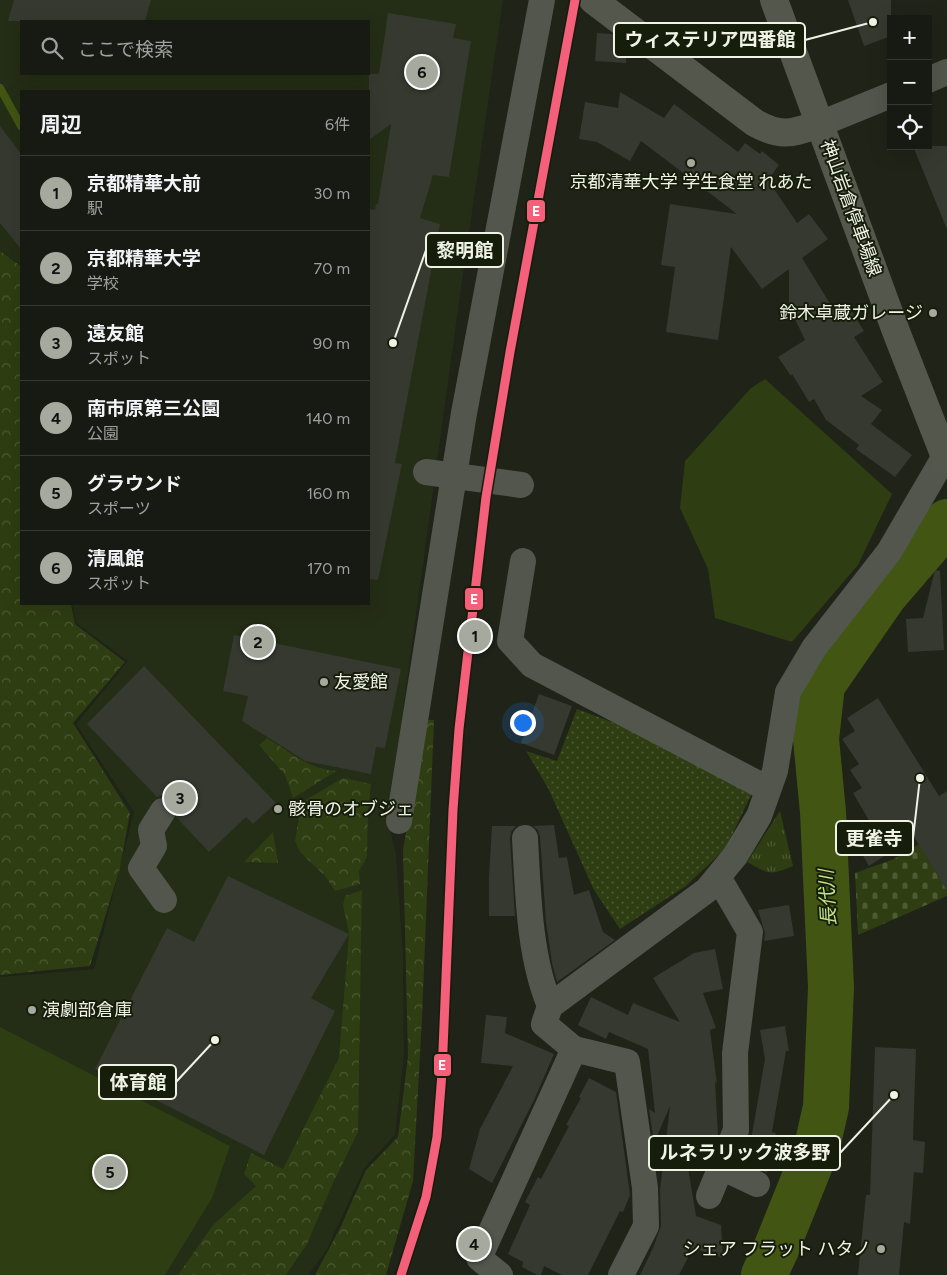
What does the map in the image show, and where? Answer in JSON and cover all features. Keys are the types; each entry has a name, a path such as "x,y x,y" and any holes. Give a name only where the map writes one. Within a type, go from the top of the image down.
{"main road":[{"name":"神山岩倉停車場線","path":"592,0 755,123 770,131 780,133 796,132 820,124 897,334 946,459"},
{"path":"774,0 820,124"}],"street":[{"path":"399,821 464,413 542,0"},
{"path":"932,78 947,72"},
{"path":"820,124 887,97"},
{"path":"621,1275 646,1226 645,1188 628,1062 574,1049 544,1024 550,1006 707,890 735,856 759,816 775,771 788,692 814,648 889,552 946,459"},
{"path":"426,472 521,485"},
{"path":"523,561 510,641 532,665 768,789"},
{"path":"163,811 151,830 154,846 141,868 164,900"},
{"path":"525,838 530,917 542,988 550,1006"},
{"path":"709,1196 736,1130 735,1053 750,932 718,877"},
{"path":"500,1275 479,1258 574,1049"},
{"path":"721,1167 757,1184"}],"shaded area":[{"path":"0,0 503,0 459,302 388,820 396,855 403,953 404,1057 395,1135 365,1167 326,1251 308,1275 0,1275 0,977 94,969 134,812 76,724 128,661 76,623 72,605 370,605 370,90 20,90 20,264 0,251"}],"green space":[{"path":"0,251 20,265 20,605 71,605 75,624 125,662 73,723 130,813 120,868 90,966 0,975"},
{"path":"765,379 892,494 858,565 792,642 715,618 708,569 680,508 685,461 751,388"},
{"path":"577,709 649,736 755,792 750,797 726,848 686,886 620,929 594,890 548,788 526,751 557,761"},
{"path":"425,720 434,720 422,1018 413,1181 386,1275 315,1275 341,1226 366,1170 398,1137 408,1056 403,850"},
{"path":"267,738 316,767 336,771 293,798 285,775 259,745"},
{"path":"343,778 371,784 367,857 359,871 360,884 335,891 326,877 300,852 295,841 299,817 297,805"},
{"path":"780,811 793,866 769,872 747,862"},
{"path":"273,832 278,863 244,862"},
{"path":"919,844 940,879 947,875 947,896 858,935 855,873 894,859"},
{"path":"362,890 358,1132 332,1185 307,1244 286,1275 178,1275 213,1225 256,1186 244,1174 251,1153 283,1169 339,1058 349,934 343,905 345,896"},
{"path":"0,1027 230,1146 212,1198 165,1275 0,1275"}],"building":[{"path":"14,0 151,0 145,20 8,21"},
{"path":"848,0 891,0 891,15 887,15 887,37 864,46"},
{"path":"388,13 456,24 453,38 471,41 449,177 433,175 420,218 440,224 395,463 402,464 378,580 370,579 370,209 375,210 376,204 378,204 391,124 370,139 369,75 379,74"},
{"path":"597,33 612,34 621,43 626,45 626,63 595,61"},
{"path":"620,92 664,118 674,104 738,152 745,143 760,154 762,151 779,165 768,180 797,223 809,214 828,239 802,258 840,320 852,312 864,331 854,337 883,382 861,396 882,410 871,424 912,455 895,477 856,449 859,445 826,420 814,399 809,402 792,374 791,376 778,357 805,340 789,307 789,269 762,289 731,247 718,340 666,332 675,267 661,265 670,204 737,214 641,141 630,161 597,142 579,139 585,102 618,108"},
{"path":"0,126 20,153 20,248 0,223"},
{"path":"932,146 947,146 946,227 915,150 932,150"},
{"path":"935,570 940,571 944,650 908,652 906,619 923,618"},
{"name":"友愛館","path":"234,635 401,669 385,748 376,747 371,774 305,761 242,721 248,696 223,691"},
{"path":"144,666 276,803 253,824 246,817 209,852 176,817 178,811 176,804 164,796 157,797 87,724"},
{"path":"539,694 572,706 554,755 521,743"},
{"path":"878,698 939,796 947,791 947,891 914,837 869,866 854,840 874,829 853,793 862,788 850,770 859,764 842,739 855,731 847,718"},
{"path":"554,825 559,858 567,857 574,895 589,890 603,932 615,940 557,982 546,922 540,837 538,830 533,826"},
{"path":"492,826 516,826 511,832 510,839 515,916 489,916"},
{"path":"228,876 349,934 311,998 335,1011 264,1155 95,1069 167,928 194,942"},
{"path":"789,905 794,936 764,941 765,933 758,910"},
{"path":"715,949 723,989 703,993 716,1028 710,1030 717,1084 715,1081 718,1135 710,1155 688,1156 688,1168 696,1216 721,1225 723,1258 693,1248 679,1275 640,1275 661,1226 660,1190 670,1106 654,1143 649,1109 655,1113 648,1049 609,1032 606,1039 578,1025 591,997 628,1015 633,1003 680,1022 653,978 694,953"},
{"path":"486,1015 507,1017 505,1033 554,1054 534,1100 492,1183 469,1169 480,1129 513,1066 481,1063"},
{"path":"785,1026 789,1051 786,1051 772,1132 776,1133 767,1173 747,1163 765,1059 760,1030"},
{"path":"875,1047 916,1049 913,1140 925,1142 923,1173 914,1172 910,1224 904,1222 899,1275 858,1275 866,1195 870,1195"},
{"path":"589,1078 616,1092 630,1195 623,1212 620,1211 588,1275 562,1275 544,1266 541,1275 537,1275 522,1267 523,1262 508,1254 530,1205 525,1202 538,1177 541,1179 569,1126 566,1125 581,1098 579,1097"}],"waterway":[{"path":"0,88 20,124"},
{"name":"長代川","path":"764,1275 817,1147 826,1107 831,987 823,812 816,739 822,685 885,594 947,522"}],"transit line":[{"name":"E","path":"401,1275 426,1197 437,1137 442,1073 453,810 459,729 486,497 510,352 575,0"}],"place":[{"name":"ウィステリア四番館","path":"873,22"},
{"name":"清風館","path":"422,72"},
{"name":"京都清華大学 学生食堂 れあた","path":"691,163"},
{"name":"鈴木卓蔵ガレージ","path":"933,313"},
{"name":"黎明館","path":"393,343"},
{"name":"京都精華大前","path":"475,636"},
{"name":"京都精華大学","path":"258,642"},
{"name":"友愛館","path":"324,682"},
{"name":"更雀寺","path":"920,778"},
{"name":"遠友館","path":"180,798"},
{"name":"骸骨のオブジェ","path":"278,809"},
{"name":"演劇部倉庫","path":"32,1010"},
{"name":"体育館","path":"215,1040"},
{"name":"ルネラリック波多野","path":"894,1095"},
{"name":"グラウンド","path":"110,1172"},
{"name":"南市原第三公園","path":"474,1244"},
{"name":"シェア フラット ハタノ","path":"881,1249"}]}
